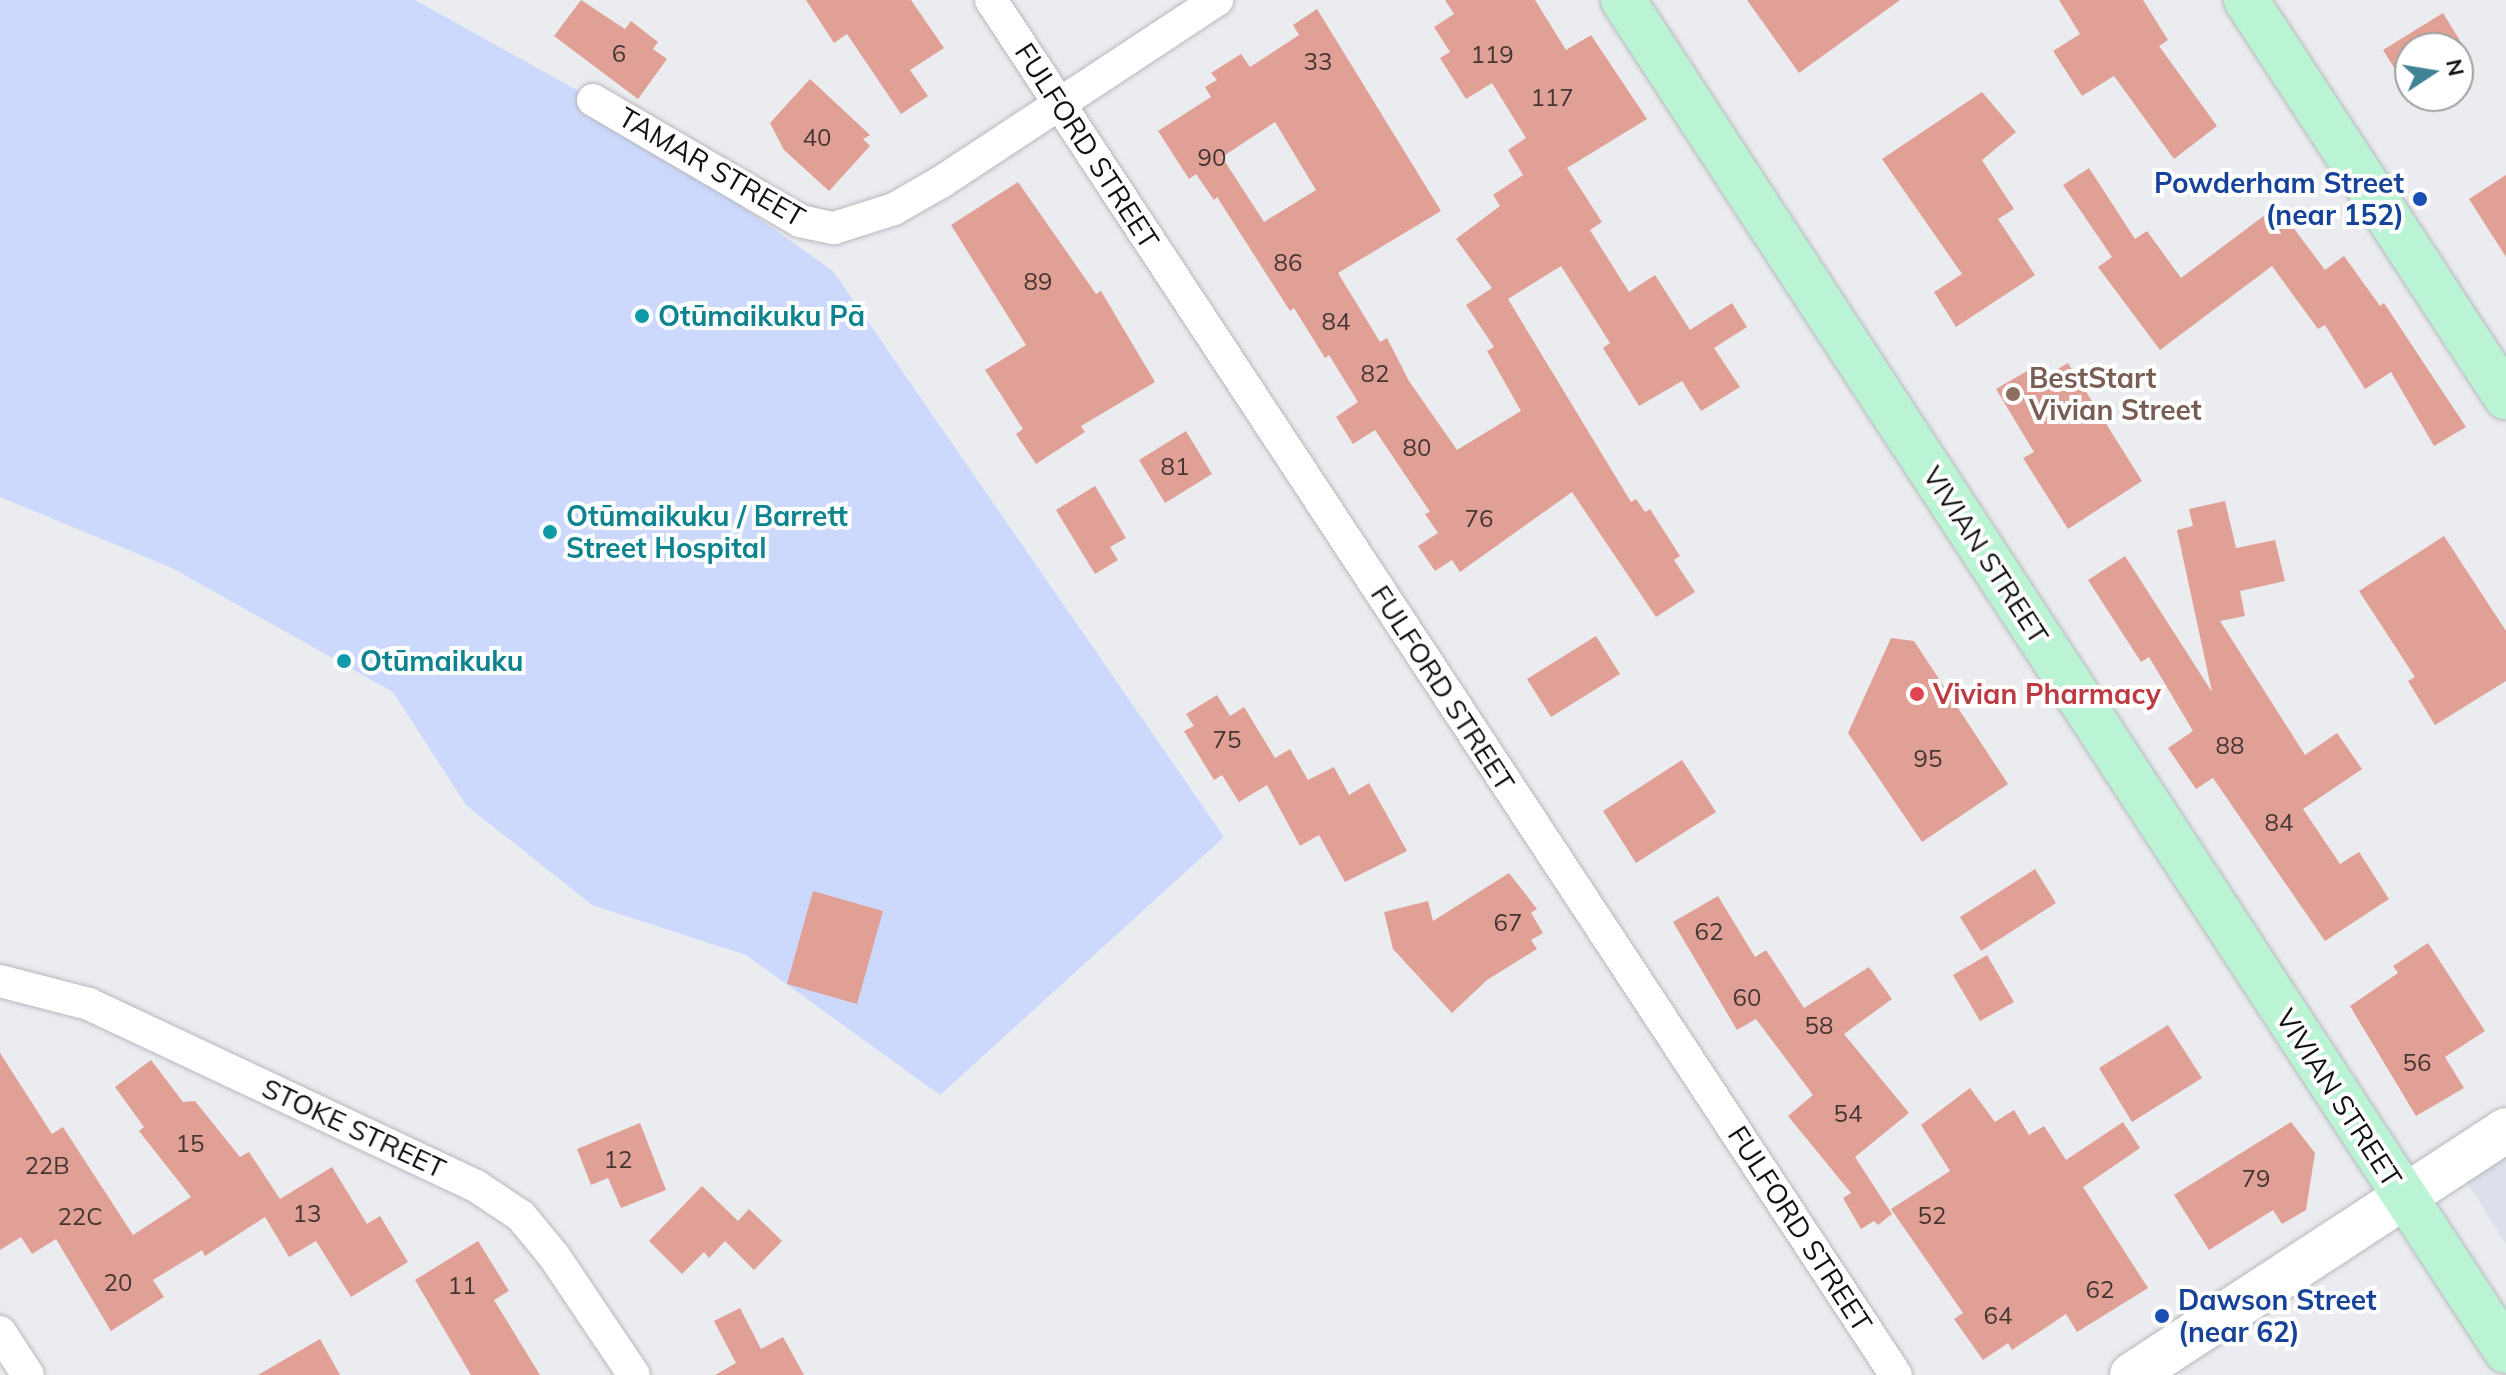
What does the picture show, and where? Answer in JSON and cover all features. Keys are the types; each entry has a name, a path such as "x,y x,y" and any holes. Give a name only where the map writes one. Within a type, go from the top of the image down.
{"main road":[{"name":"VIVIAN STREET","path":"1623,0 2506,1351"},
{"path":"2246,0 2506,397"}],"street":[{"name":"FULFORD STREET","path":"991,0 1896,1375"},
{"path":"1058,103 1217,0"},
{"name":"TAMAR STREET","path":"593,100 800,221 834,228 894,209 990,152 1058,103"},
{"name":"STOKE STREET","path":"0,981 89,1004 476,1186 521,1216 538,1236 634,1375"},
{"path":"2132,1375 2506,1130"},
{"path":"0,1332 28,1375"}],"shaded area":[{"name":"Otūmaikuku / Barrett Street Hospital","path":"0,0 415,0 580,92 833,271 1224,837 940,1095 746,955 592,905 466,805 393,692 172,568 0,497"},
{"path":"2506,1143 2506,1244 2465,1179"}],"building":[{"path":"581,0 625,29 631,21 658,42 653,49 667,59 638,99 554,36"},
{"path":"806,0 911,0 944,48 910,70 928,96 901,114 847,34 834,43"},
{"path":"1445,0 1535,0 1566,50 1591,35 1647,119 1567,168 1602,222 1590,230 1629,292 1655,275 1690,330 1732,303 1747,327 1714,348 1740,387 1701,411 1682,381 1639,406 1603,348 1610,343 1561,266 1508,299 1631,502 1636,499 1645,512 1650,509 1680,556 1674,560 1695,592 1656,617 1572,492 1460,572 1452,560 1435,571 1418,546 1438,533 1425,514 1430,512 1375,430 1353,444 1336,417 1358,402 1329,355 1325,358 1294,308 1290,311 1217,197 1214,200 1196,174 1189,179 1158,131 1211,97 1205,87 1217,80 1211,73 1241,54 1250,67 1299,35 1293,25 1317,9 1441,211 1338,273 1380,342 1387,338 1409,381 1457,450 1521,411 1487,351 1494,347 1466,305 1492,288 1456,239 1500,206 1493,195 1523,175 1508,150 1526,138 1492,83 1466,99 1440,58 1450,52 1434,27 1454,14","holes":["1275,122 1316,190 1264,222 1222,157"]},
{"path":"1747,0 1900,0 1799,73"},
{"path":"2059,0 2143,0 2168,40 2159,46 2217,126 2174,159 2114,76 2082,96 2053,51 2080,34"},
{"path":"2443,13 2455,32 2412,32"},
{"path":"2394,43 2394,68 2383,50"},
{"path":"810,79 870,135 863,139 870,146 829,191 784,150 770,123"},
{"path":"1982,92 2016,132 1982,160 2014,209 1998,219 2035,275 1956,327 1934,292 1962,274 1882,159"},
{"path":"2089,168 2135,239 2147,231 2181,278 2277,206 2325,270 2344,256 2380,306 2384,303 2466,427 2434,446 2391,372 2365,389 2325,325 2318,329 2272,266 2160,350 2098,267 2112,257 2063,185"},
{"path":"2506,175 2506,257 2469,199"},
{"path":"1018,182 1096,294 1101,291 1155,382 1081,426 1085,432 1036,464 1016,434 1023,429 985,370 1026,345 951,225"},
{"path":"2068,363 2142,481 2068,529 2023,458 2034,452 1996,389 2027,371 2034,383"},
{"path":"1186,431 1212,474 1165,503 1139,460"},
{"path":"1095,486 1126,538 1110,547 1118,560 1095,574 1056,510"},
{"path":"2225,501 2236,548 2275,540 2285,581 2240,591 2245,616 2220,621 2305,755 2337,733 2362,769 2303,809 2340,864 2359,852 2389,899 2325,941 2213,778 2196,789 2168,748 2193,731 2149,657 2141,662 2088,580 2125,556 2212,692 2177,530 2193,526 2189,509"},
{"path":"2444,536 2506,631 2506,681 2435,725 2408,681 2415,677 2359,591"},
{"path":"1596,636 1620,674 1551,717 1527,679"},
{"path":"1891,638 1914,641 2008,784 1922,842 1848,733"},
{"path":"1217,695 1230,716 1244,707 1275,758 1290,749 1308,780 1334,767 1349,795 1369,783 1407,851 1345,882 1319,835 1300,846 1267,785 1239,802 1222,775 1214,780 1184,731 1194,726 1186,714"},
{"path":"1682,760 1716,812 1636,863 1603,811"},
{"path":"2035,869 2056,903 1981,951 1960,917"},
{"path":"1509,873 1537,909 1531,913 1543,933 1531,940 1537,949 1487,980 1452,1013 1393,949 1384,912 1428,901 1433,921"},
{"path":"813,891 883,911 857,1004 787,984"},
{"path":"1718,896 1755,957 1766,950 1804,1008 1869,967 1892,999 1844,1034 1909,1113 1855,1157 1892,1214 1878,1225 1874,1221 1861,1229 1843,1198 1851,1193 1788,1116 1813,1095 1756,1019 1737,1030 1673,922"},
{"path":"2428,943 2485,1031 2445,1057 2464,1088 2416,1116 2350,1006 2398,973 2393,966"},
{"path":"1987,955 2014,1002 1980,1021 1953,975"},
{"path":"2168,1025 2202,1078 2132,1122 2099,1068"},
{"path":"0,1053 52,1134 63,1127 133,1235 191,1197 139,1131 144,1127 115,1087 151,1060 183,1102 195,1101 240,1157 249,1152 280,1199 332,1167 367,1224 380,1216 408,1262 351,1297 316,1241 289,1257 265,1217 205,1256 202,1250 153,1280 164,1297 111,1331 56,1239 32,1254 21,1237 0,1250"},
{"path":"1970,1088 1995,1122 2014,1110 2029,1135 2044,1126 2066,1160 2123,1122 2140,1148 2083,1187 2148,1288 2077,1332 2066,1314 2012,1350 2008,1343 1983,1360 1954,1319 1963,1313 1891,1209 1950,1171 1921,1125"},
{"path":"2291,1122 2315,1153 2306,1210 2282,1224 2273,1210 2209,1250 2174,1195"},
{"path":"640,1123 666,1190 621,1208 608,1178 591,1185 577,1149"},
{"path":"702,1186 738,1221 749,1209 782,1241 754,1270 725,1241 709,1258 704,1252 682,1274 649,1241"},
{"path":"478,1241 509,1291 494,1300 540,1375 471,1375 415,1280"},
{"path":"740,1308 761,1349 783,1337 804,1375 715,1375 736,1363 714,1321"},
{"path":"320,1339 340,1375 258,1375"}],"place":[{"name":"Powderham Street (near 152)","path":"2420,199"},
{"name":"Otūmaikuku Pā","path":"642,316"},
{"name":"BestStart Vivian Street","path":"2013,394"},
{"name":"Otūmaikuku / Barrett Street Hospital","path":"550,532"},
{"name":"Otūmaikuku","path":"344,661"},
{"name":"Vivian Pharmacy","path":"1917,694"},
{"name":"Dawson Street (near 62)","path":"2162,1316"}]}
